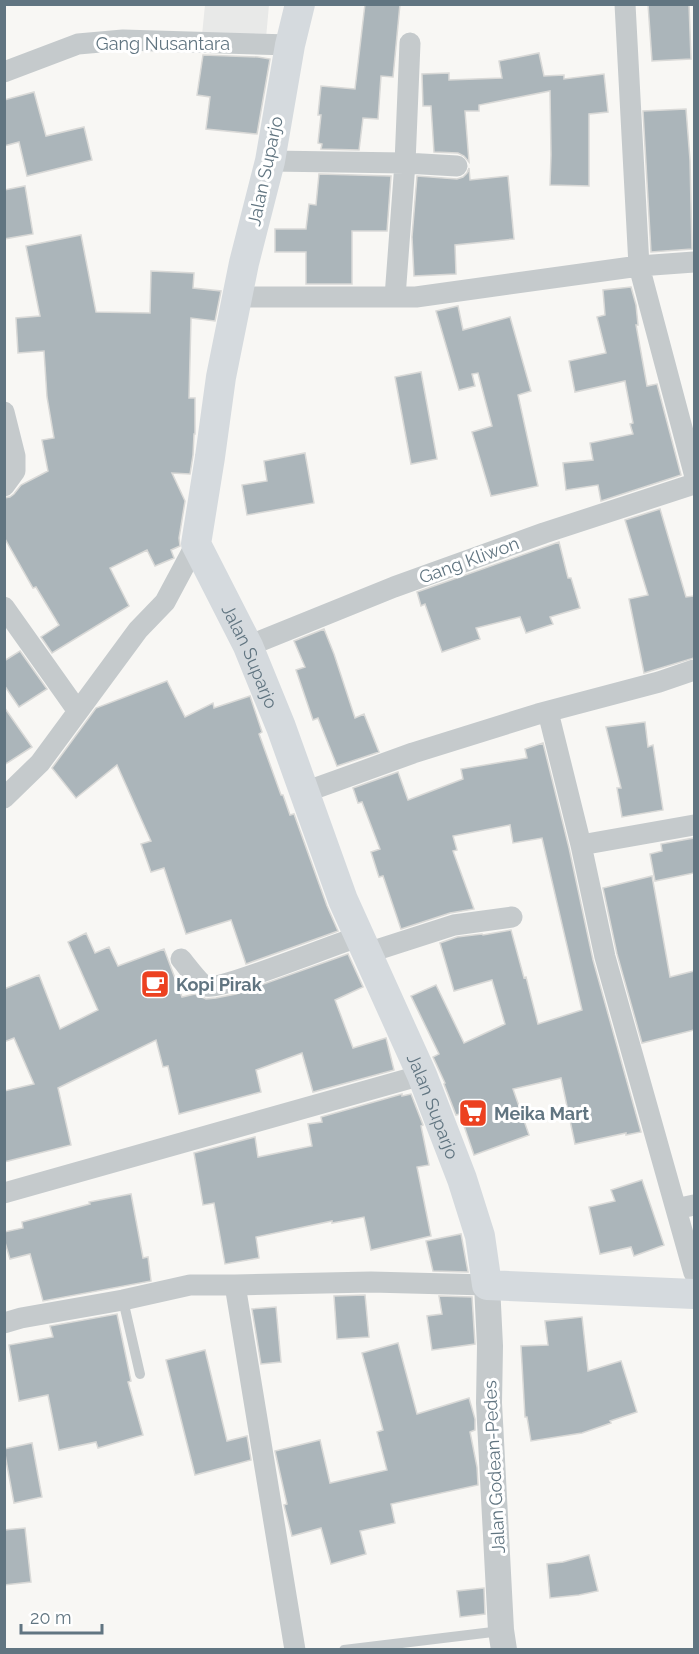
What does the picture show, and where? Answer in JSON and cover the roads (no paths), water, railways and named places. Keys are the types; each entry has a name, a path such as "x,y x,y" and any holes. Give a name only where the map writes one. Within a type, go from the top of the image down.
{"main road":[{"name":"Jalan Suparjo","path":"300,4 290,45 270,160 237,297 221,377 196,544 248,646 281,727 343,900 422,1075 462,1179 480,1236 487,1285"},
{"path":"487,1285 694,1294"}],"street":[{"path":"625,4 639,266 694,473"},
{"name":"Gang Nusantara","path":"4,72 78,44 123,40 290,45"},
{"path":"395,297 405,163 410,43"},
{"path":"270,160 457,166"},
{"path":"237,297 416,297 639,266 694,262"},
{"path":"4,412 15,456 15,471 4,486"},
{"name":"Gang Kliwon","path":"248,646 405,583 544,533 694,484"},
{"path":"4,798 40,762 138,630 165,602 196,544"},
{"path":"4,607 77,710"},
{"path":"305,792 413,753 694,670"},
{"path":"549,711 605,957 686,1207 694,1273"},
{"path":"581,845 694,825"},
{"path":"181,959 203,984 212,987 364,944 454,925 512,917"},
{"path":"4,1192 422,1075"},
{"path":"4,1323 21,1317 123,1300 190,1285 371,1282 487,1285"},
{"path":"235,1285 295,1650"},
{"name":"Jalan Godean-Pedes","path":"487,1285 490,1346 489,1403 502,1640"}],"lane":[{"path":"123,1300 140,1374"},
{"path":"344,1650 502,1640"}],"place":[{"name":"Kopi Pirak","path":"155,984"},
{"name":"Meika Mart","path":"473,1113"}]}
